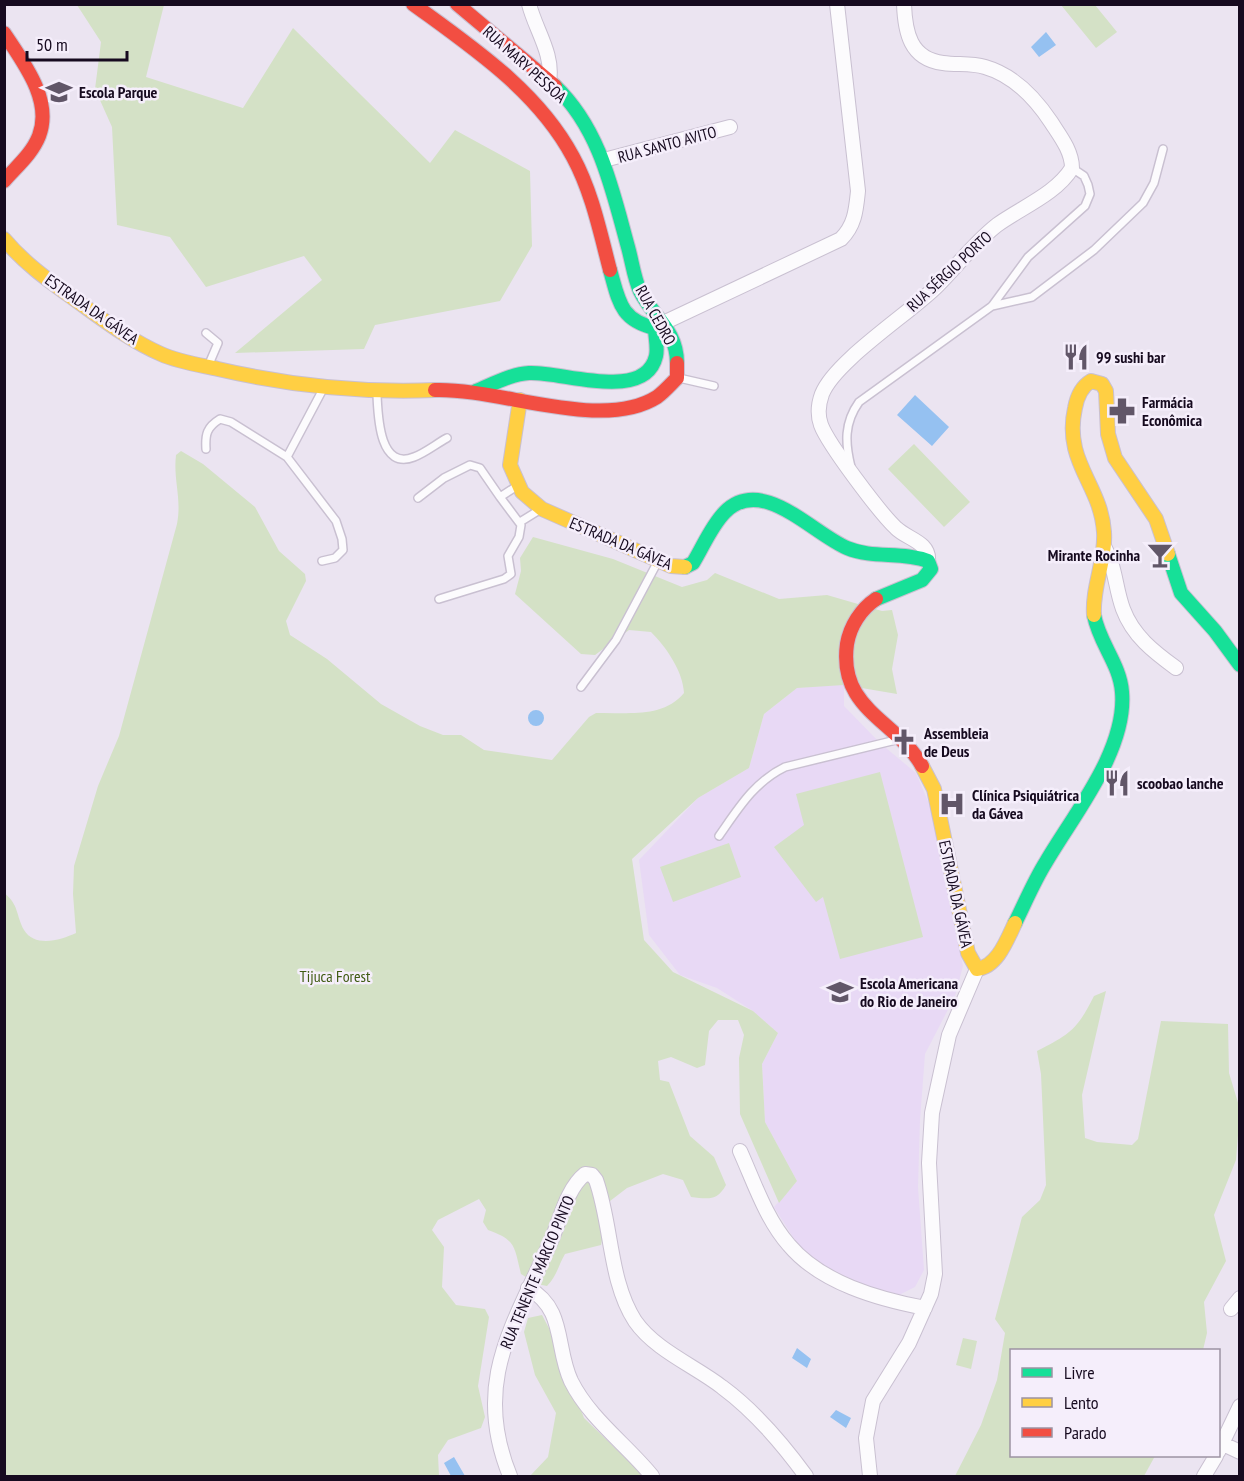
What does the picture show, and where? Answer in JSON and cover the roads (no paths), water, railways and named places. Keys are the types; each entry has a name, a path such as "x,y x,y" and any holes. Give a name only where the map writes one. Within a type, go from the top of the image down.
{"street":[{"name":"RUA MARY PESSOA","path":"413,4 502,71 531,100 546,117 573,158 583,180"},
{"name":"RUA MARY PESSOA","path":"457,4 549,81 567,99 602,156"},
{"path":"529,4 549,66 549,81 541,98 531,100"},
{"path":"659,325 841,239 849,230 856,213 858,191 837,4"},
{"path":"904,4 905,30 913,47 925,57 940,63 983,66 1002,74 1029,93 1064,142 1072,160 1072,168"},
{"path":"4,33 30,75 42,108 44,123 38,139 4,181"},
{"path":"546,117 554,100 567,99"},
{"name":"RUA SANTO AVITO","path":"602,156 730,127"},
{"path":"573,158 586,162 602,156"},
{"name":"RUA CEDRO","path":"602,156 640,291 677,352 677,378"},
{"name":"RUA SÉRGIO PORTO","path":"928,561 927,550 922,544 896,528 852,472 822,428 818,412 823,391 833,377 936,287 976,241 1053,188 1066,177 1072,168"},
{"path":"583,180 593,172 600,172 607,177"},
{"name":"RUA CEDRO","path":"583,180 622,309 637,324 659,325"},
{"name":"ESTRADA DA GÁVEA","path":"4,239 28,264 134,340 162,354 233,374 323,388 376,392 475,391 520,400"},
{"name":"RUA CEDRO","path":"528,373 627,383 639,380 646,374 657,357 659,325"},
{"name":"ESTRADA DA GÁVEA","path":"475,391 528,373"},
{"path":"517,486 510,465 520,400 600,411 619,410 659,396 677,378"},
{"name":"ESTRADA DA GÁVEA","path":"517,486 542,509 658,561 684,568 693,563 726,510 748,498 770,503 812,526 828,540 860,554 917,557 928,561 931,569 922,580 885,594 865,606 855,619 845,660 850,680 860,700 881,724 914,752 934,789 968,952 977,969 991,963 1013,929 1033,885 1101,769 1115,736 1124,687 1121,673 1098,630 1094,614 1104,545 1100,511 1079,469 1071,438 1072,417 1078,394 1091,381 1102,384 1106,391 1108,434 1115,458 1156,519 1181,593 1215,630 1239,665"},
{"path":"1104,545 1117,575 1123,608 1133,629 1146,645 1176,668"},
{"path":"870,1476 866,1438 873,1401 909,1343 925,1308 935,1274 929,1163 932,1113 949,1035 977,969"},
{"path":"740,1151 772,1221 788,1245 803,1260 871,1295 925,1308"},
{"name":"RUA TENENTE MÁRCIO PINTO","path":"510,1476 497,1440 494,1396 497,1369 528,1288 572,1190 578,1179 585,1174 592,1174 602,1199 625,1303 636,1322 651,1338 742,1402 778,1439 806,1476"},
{"path":"528,1288 548,1303 570,1379 583,1401 652,1476"},
{"path":"1220,1448 1239,1406"},
{"path":"1220,1450 1239,1452"},
{"path":"1204,1476 1215,1457"}],"lane":[{"path":"992,306 1032,297 1094,250 1143,203 1154,183 1164,148"},
{"path":"852,472 847,448 847,430 850,415 859,402 992,306 1028,257 1085,206 1090,194 1088,185 1084,176 1072,168"},
{"path":"206,333 218,343 208,367"},
{"path":"677,378 714,386"},
{"path":"287,457 323,388"},
{"path":"376,392 382,441 391,454 402,460 414,458 447,438"},
{"path":"206,449 206,435 211,425 220,419 231,422 287,457 336,521 342,538 343,550 335,558 322,561"},
{"path":"418,498 444,478 470,465 480,468 520,522 519,537 508,556 511,569 509,576 439,599"},
{"path":"500,497 517,486"},
{"path":"520,522 542,509"},
{"path":"581,687 616,640 658,561"},
{"path":"719,836 754,786 771,774 785,767 901,739"}],"water":[{"path":"1046,32 1056,45 1039,57 1031,47"},
{"path":"915,395 949,427 932,446 897,415"},
{"path":"536,710 544,718 536,726 528,718"},
{"path":"797,1348 811,1359 807,1368 792,1358"},
{"path":"836,1410 851,1418 846,1428 830,1417"},
{"path":"454,1457 465,1476 451,1476 444,1463"}],"place":[{"name":"Escola Parque","path":"59,92"},
{"name":"99 sushi bar","path":"1076,357"},
{"name":"Farmácia Econômica","path":"1122,411"},
{"name":"Mirante Rocinha","path":"1160,555"},
{"name":"Assembleia de Deus","path":"904,742"},
{"name":"scoobao lanche","path":"1117,783"},
{"name":"Clínica Psiquiátrica da Gávea","path":"952,804"},
{"name":"Escola Americana do Rio de Janeiro","path":"840,992"}],"park label":[{"name":"Tijuca Forest","path":"335,976"}]}
